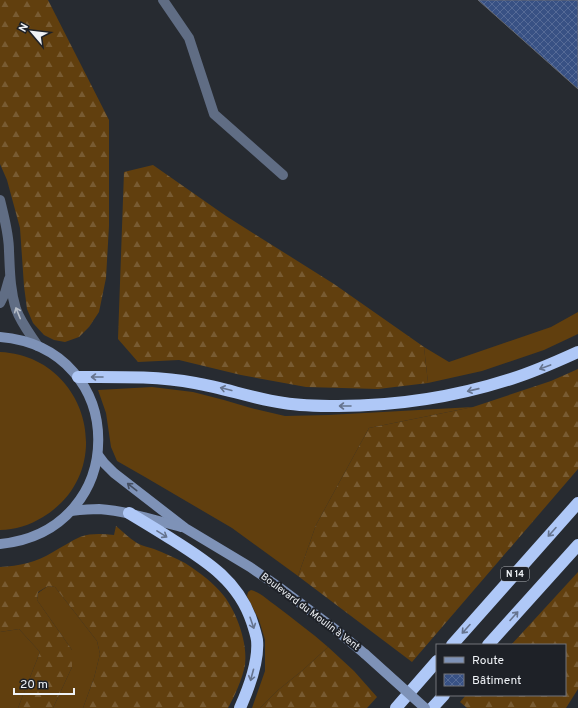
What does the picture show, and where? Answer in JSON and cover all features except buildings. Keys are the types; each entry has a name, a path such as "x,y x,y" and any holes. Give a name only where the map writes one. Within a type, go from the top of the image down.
{"highway":[{"path":"78,377 155,378 194,382 263,400 318,406 354,406 400,403 447,396 482,388 551,365 578,352"},
{"name":"N 14","path":"453,644 578,503"},
{"path":"129,513 206,561 220,573 241,598 250,616 257,641 252,678 240,708"},
{"name":"N 14","path":"489,644 578,545"},
{"path":"396,708 436,662"},
{"path":"432,708 443,696"}],"main road":[{"path":"0,336 20,339 38,346 52,353 70,368 78,377 91,401 96,414 99,442 98,455 93,476 78,503 71,511 61,520 38,535 24,540 0,544"},
{"name":"Boulevard du Moulin à Vent","path":"98,455 114,473 185,528 250,567 324,621 425,708"},
{"name":"Boulevard du Moulin à Vent","path":"71,511 99,509 129,513 185,528"}],"street":[{"path":"163,0 189,38 214,114 283,175"},
{"path":"0,200 6,222 12,293 16,310 38,346"},
{"path":"0,303 5,293 10,275"}],"green space":[{"path":"0,0 48,0 109,120 109,226 106,278 99,312 89,327 79,337 65,342 54,340 44,335 33,323 27,309 20,228 7,180 0,164"},
{"path":"153,165 226,216 334,284 424,347 428,383 378,389 306,387 241,375 179,360 138,362 118,339 124,172"},
{"path":"578,312 578,334 544,350 482,371 428,383 424,347 449,362 551,327"},
{"path":"0,352 30,358 55,373 72,394 83,419 86,446 81,472 67,497 38,520 28,525 6,530 0,530"},
{"path":"578,369 578,469 412,662 298,576 316,525 369,428 473,407 551,381"},
{"path":"152,387 193,392 285,416 473,407 369,428 316,525 298,576 232,528 117,461 111,447 106,413 98,390"},
{"path":"116,526 137,543 166,554 190,566 216,587 229,603 243,638 245,648 245,665 236,693 228,708 83,708 94,678 100,654 97,641 55,587 48,586 38,592 37,600 72,650 72,667 53,708 18,708 40,652 19,629 0,632 0,567 14,566 34,561 80,537 97,534 114,535"},
{"path":"578,572 578,689 566,708 467,708 460,702 465,696 566,696 566,644 512,644"},
{"path":"48,586 55,587 97,641 100,654 94,678 83,708 53,708 72,667 72,650 37,600 38,593"},
{"path":"251,590 264,596 328,647 277,691 260,708 252,708 265,671 265,640 259,620 247,596 248,592"},
{"path":"19,629 40,652 18,708 0,708 0,632"},
{"path":"328,647 354,671 377,697 367,708 260,708 277,691"}]}
